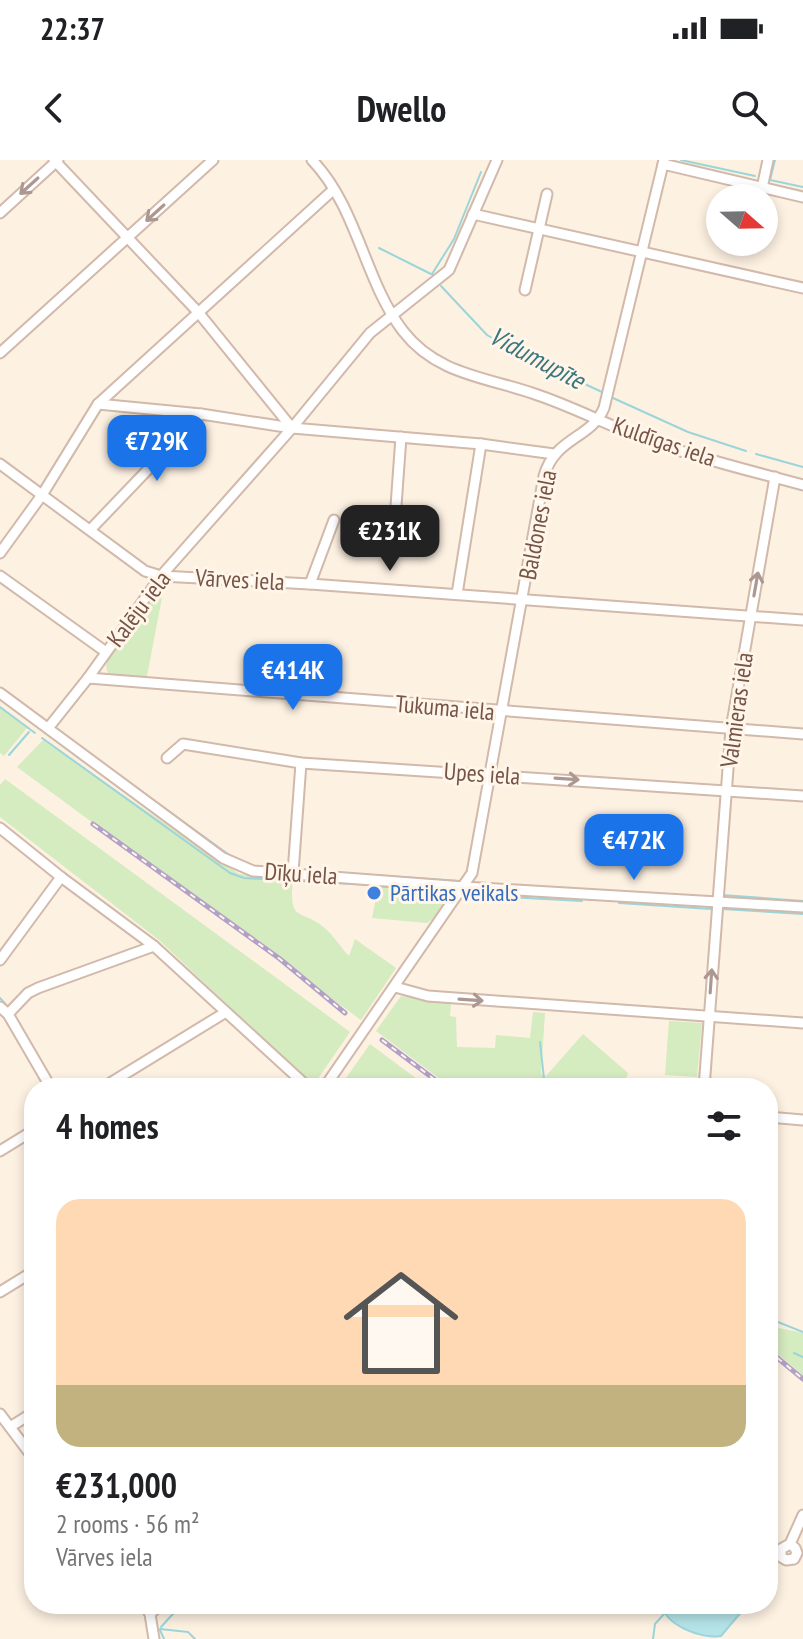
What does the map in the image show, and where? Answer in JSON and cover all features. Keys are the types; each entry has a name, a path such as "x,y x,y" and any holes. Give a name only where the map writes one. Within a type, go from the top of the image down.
{"street":[{"path":"0,353 213,160"},
{"name":"Kuldīgas iela","path":"312,160 351,223 391,314 404,333 437,362 478,379 532,393 651,441 803,485"},
{"name":"Kalēju iela","path":"49,727 161,576 292,428 370,333 449,270 497,160"},
{"path":"763,184 768,160"},
{"path":"0,213 56,161 198,312 292,428"},
{"path":"599,420 663,162 747,184"},
{"path":"0,553 42,495 98,404 333,190"},
{"path":"778,192 803,197"},
{"path":"525,290 547,194"},
{"path":"473,214 803,288"},
{"path":"98,404 201,414 292,428 481,444 554,454"},
{"path":"90,530 201,414"},
{"name":"Baldones iela","path":"331,1078 472,873 544,476 554,454 599,420"},
{"path":"396,506 401,437"},
{"path":"457,594 481,444"},
{"name":"Vārves iela","path":"0,464 145,571 161,576 803,620"},
{"name":"Valmieras iela","path":"706,1078 731,729 775,477"},
{"path":"310,584 334,520"},
{"path":"0,576 106,652"},
{"name":"Tukuma iela","path":"88,678 803,734"},
{"name":"Dīķu iela","path":"0,693 223,858 253,871 717,904 803,907"},
{"name":"Upes iela","path":"167,758 183,744 301,763 803,796"},
{"path":"293,873 301,763"},
{"path":"0,828 154,946 298,1078"},
{"path":"0,960 61,877"},
{"path":"45,1078 4,1010 38,988 154,946"},
{"path":"395,987 428,996 803,1023"},
{"path":"118,1078 226,1012"},
{"path":"778,1118 803,1120"},
{"path":"0,1151 24,1136"},
{"path":"0,1292 24,1277"},
{"path":"0,1414 24,1446"},
{"path":"10,1427 24,1418"},
{"path":"803,1515 790,1544 782,1547 780,1555 786,1560 794,1559 803,1567"},
{"path":"150,1614 154,1639"}],"green space":[{"path":"161,581 165,582 147,676 129,678 108,674 108,657"},
{"path":"0,708 27,728 4,756 0,753"},
{"path":"43,740 239,874 293,878 293,903 299,914 328,931 349,956 355,939 396,968 361,1020 17,767"},
{"path":"5,779 350,1032 318,1078 305,1078 159,940 0,817 0,785"},
{"path":"379,883 453,891 438,915 427,923 372,918"},
{"path":"401,996 451,1003 450,1016 456,1017 457,1047 495,1048 496,1035 530,1038 533,1012 545,1013 541,1074 546,1076 583,1034 628,1073 626,1078 439,1078 376,1031"},
{"path":"669,1021 702,1023 697,1077 665,1075"},
{"path":"370,1044 416,1078 346,1078"},
{"path":"778,1327 803,1333 803,1375 778,1354"}],"water":[{"path":"666,1614 740,1614 721,1636 694,1633"}],"waterway":[{"path":"681,160 755,176"},
{"path":"775,160 770,180 803,187"},
{"name":"Vidumupīte","path":"434,276 432,274 454,239 481,172"},
{"path":"379,248 431,274"},
{"name":"Vidumupīte","path":"441,286 487,335 602,392"},
{"name":"Vidumupīte","path":"613,398 688,432 746,451"},
{"name":"Vidumupīte","path":"756,454 803,467"},
{"path":"0,707 35,733"},
{"path":"9,755 29,732"},
{"path":"42,738 230,873 244,878 371,885"},
{"path":"108,767 232,857"},
{"path":"314,871 460,881"},
{"path":"478,883 536,887"},
{"path":"379,886 453,893"},
{"path":"472,895 582,901"},
{"path":"722,895 803,901"},
{"path":"619,903 711,909"},
{"path":"722,909 803,914"},
{"path":"0,998 8,1007"},
{"path":"540,1042 544,1078"},
{"path":"16,1146 24,1142"},
{"path":"778,1322 803,1332"},
{"path":"794,1353 803,1357"},
{"path":"161,1627 173,1614"},
{"path":"653,1639 655,1624 664,1614"},
{"path":"160,1629 188,1632 195,1639"},
{"path":"160,1630 164,1639"}],"railway":[{"path":"93,824 280,959 345,1013"},
{"path":"382,1040 433,1078"},
{"path":"778,1358 803,1379"}],"place":[{"name":"Pārtikas veikals","path":"374,893"}]}
